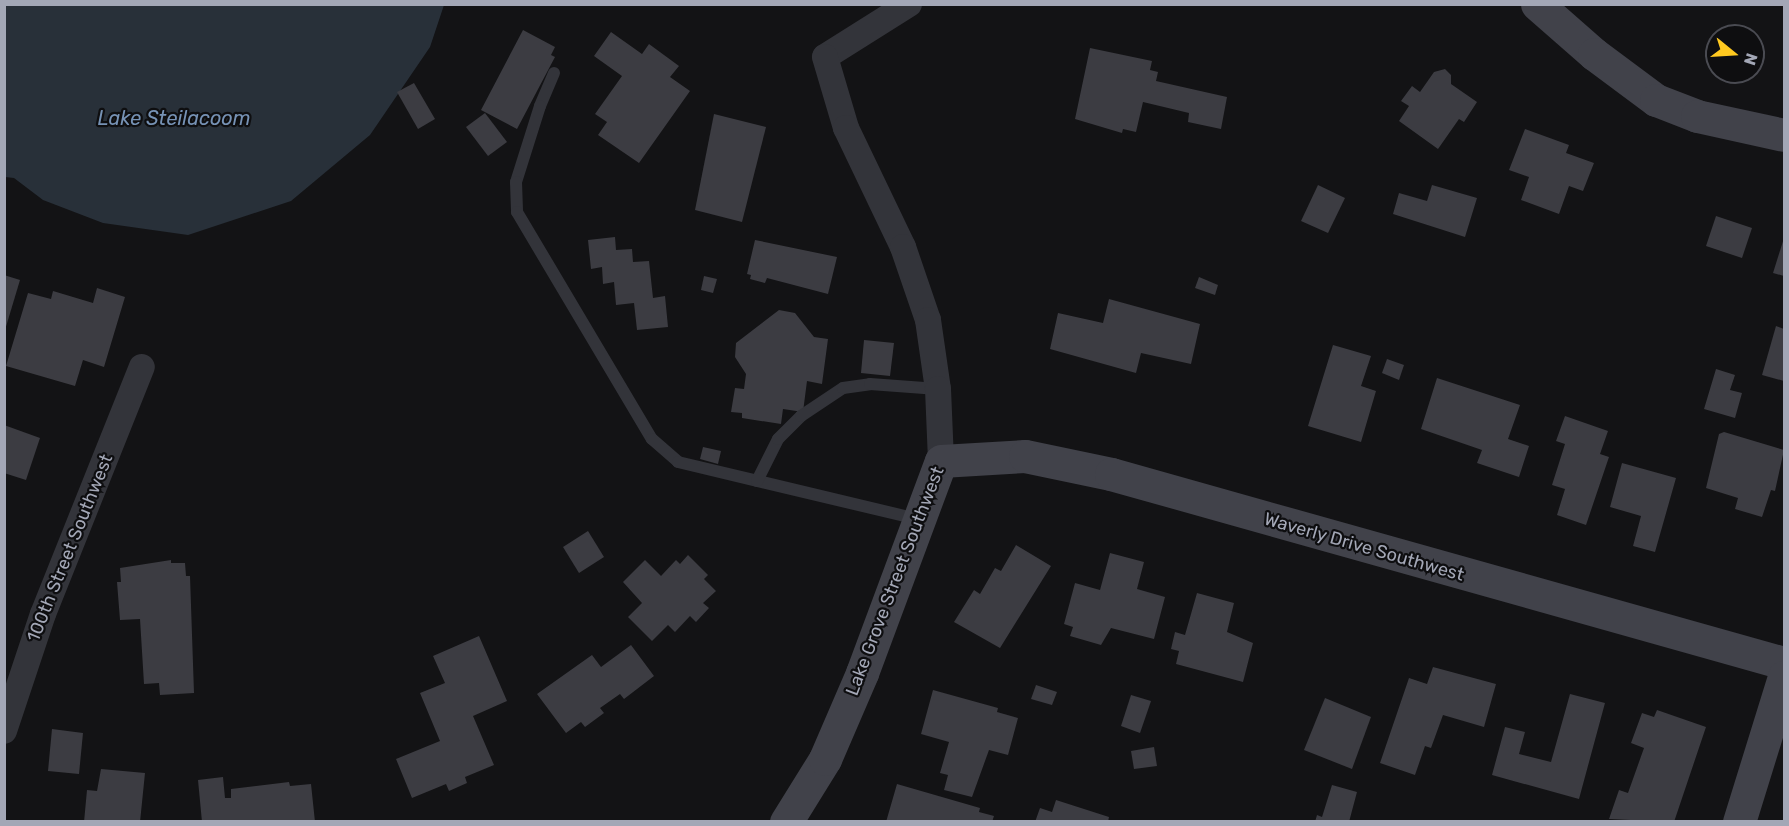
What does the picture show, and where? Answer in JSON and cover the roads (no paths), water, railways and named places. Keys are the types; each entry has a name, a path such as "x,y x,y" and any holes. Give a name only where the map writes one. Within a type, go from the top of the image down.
{"street":[{"name":"Lake Grove Street Southwest","path":"786,822 825,759 941,461 938,389 928,321 903,248 846,128 825,57 909,4"},
{"path":"1537,4 1594,54 1656,99 1697,116 1785,135"},
{"name":"100th Street Southwest","path":"4,731 43,614 142,367"},
{"name":"Waverly Drive Southwest","path":"941,461 1025,456 1111,474 1785,663"},
{"path":"1739,822 1785,677"}],"lane":[{"path":"554,74 536,115 516,182 517,212 536,249 663,452 678,462 919,519"},
{"path":"757,481 778,439 801,416 843,388 870,384 938,389"}],"water":[{"name":"Lake Steilacoom","path":"4,5 444,5 430,47 370,135 291,201 188,235 103,223 43,200 14,178 5,177"}]}
